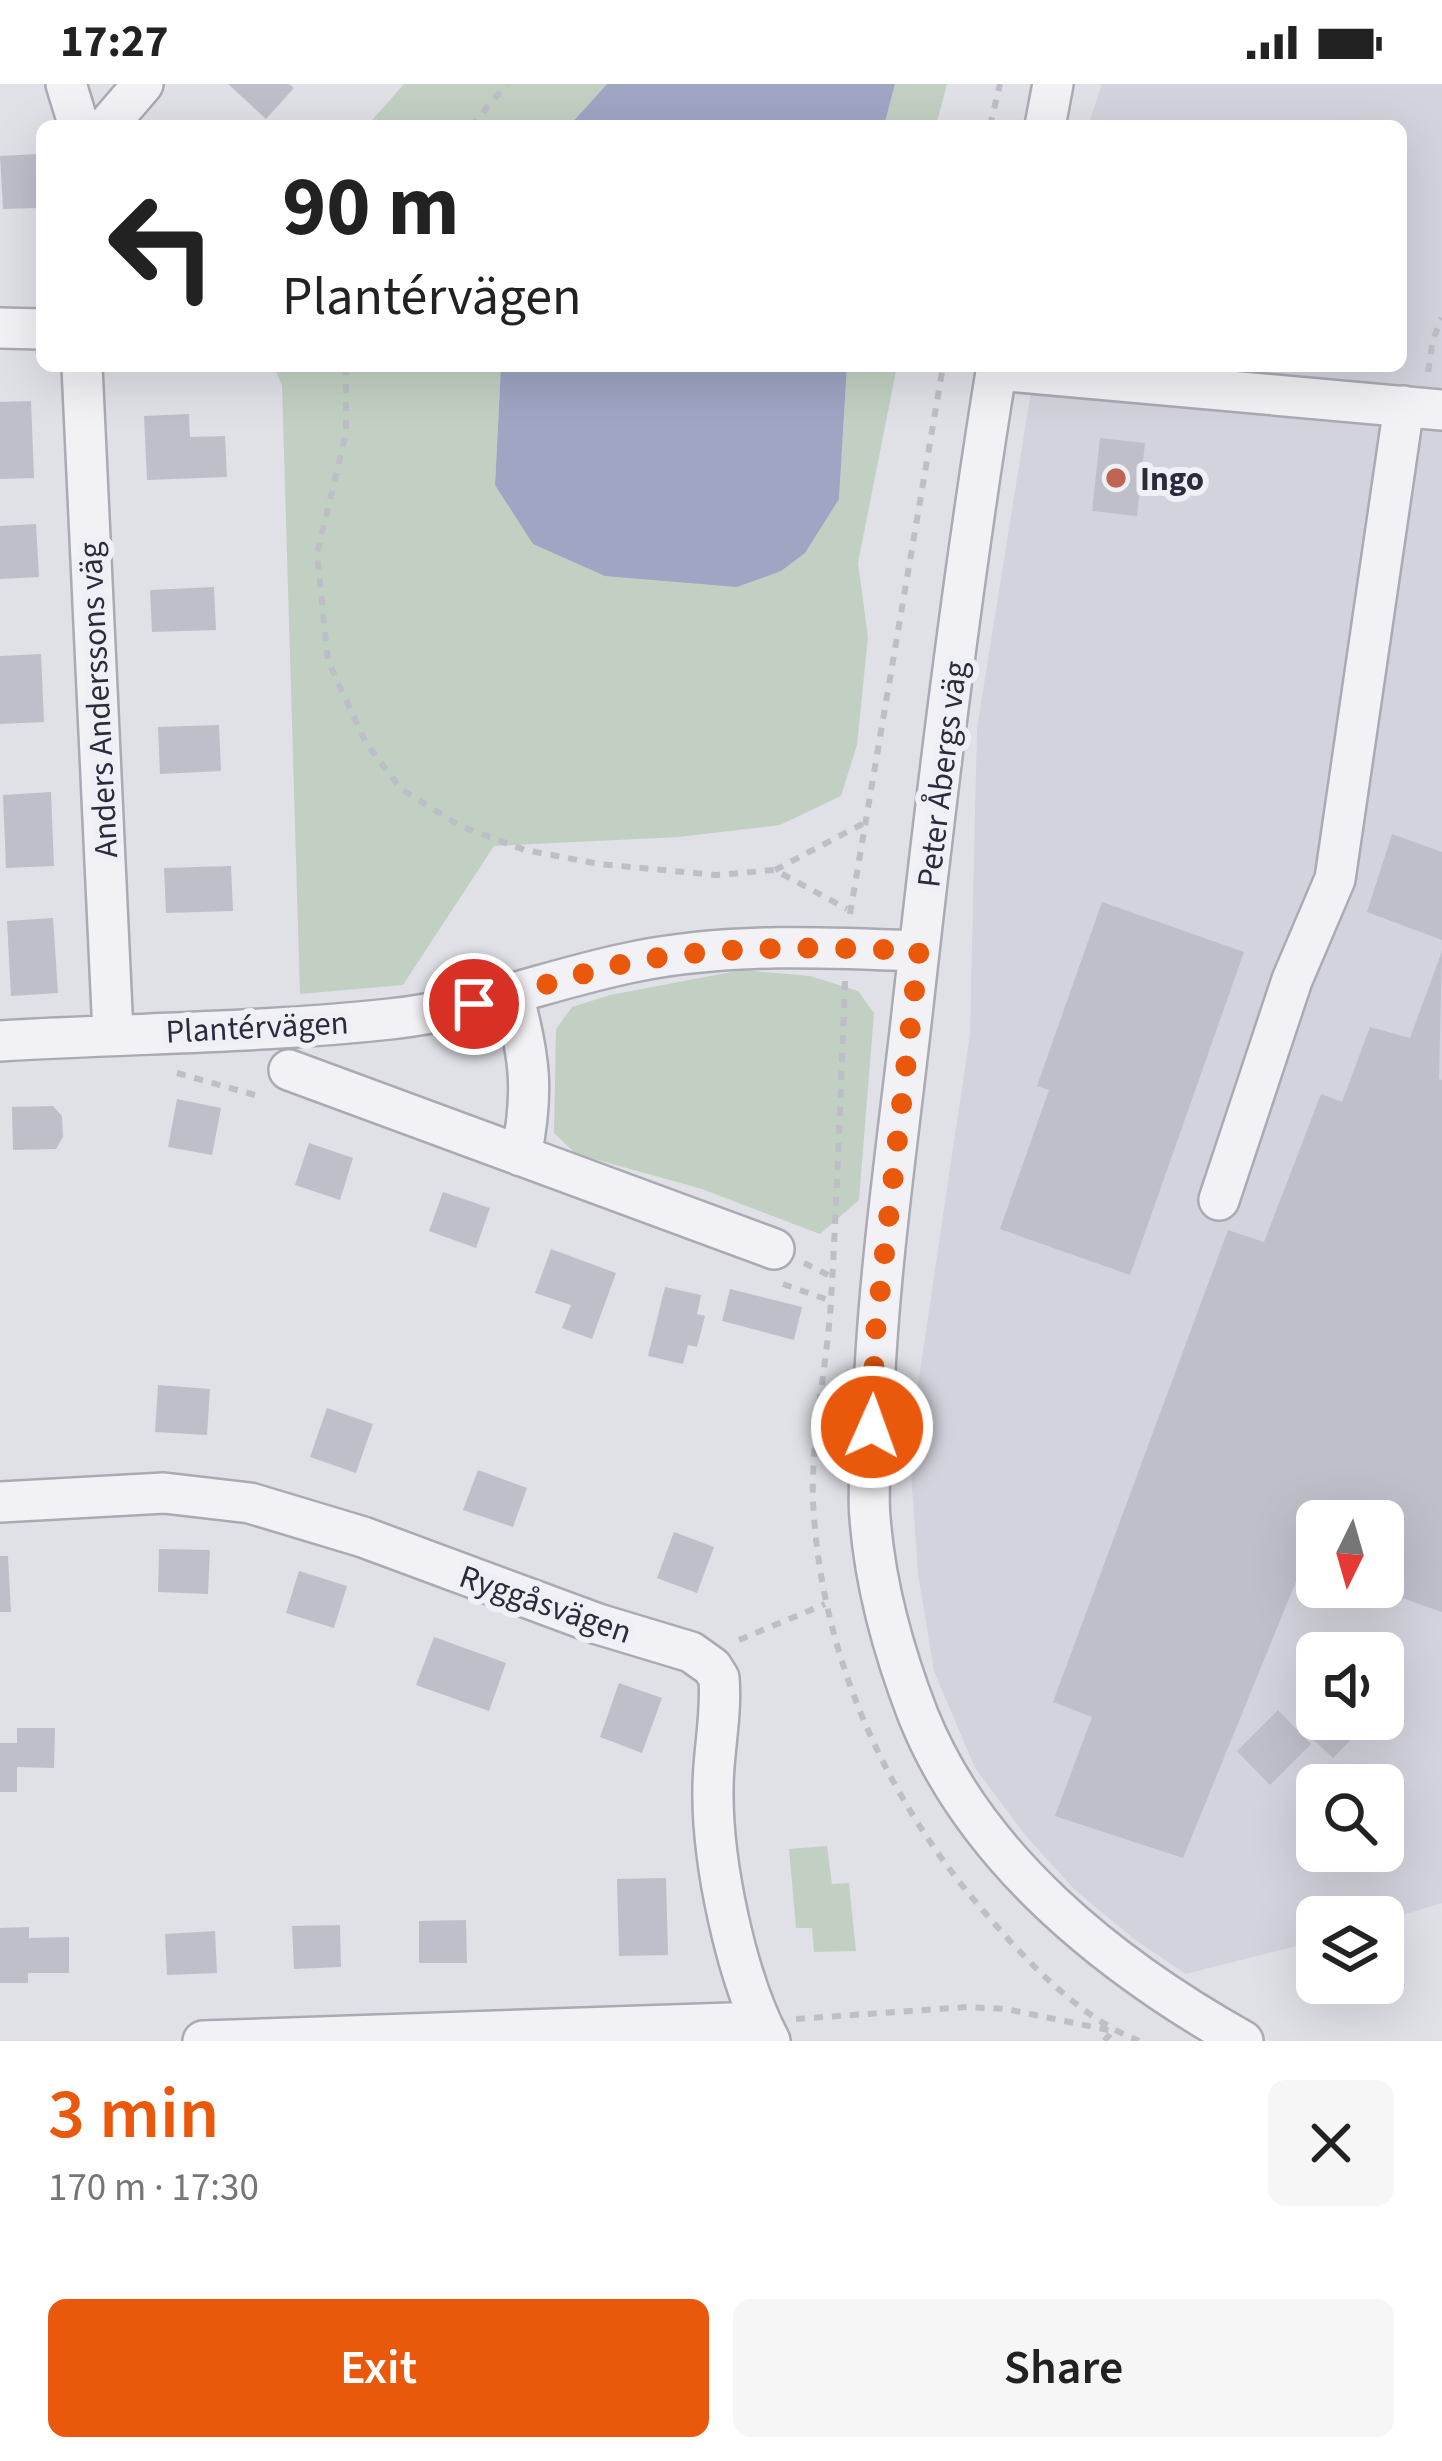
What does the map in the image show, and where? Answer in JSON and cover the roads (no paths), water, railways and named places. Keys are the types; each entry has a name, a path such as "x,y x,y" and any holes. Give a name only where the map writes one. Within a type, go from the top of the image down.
{"street":[{"path":"67,84 77,120"},
{"path":"112,120 143,84"},
{"path":"1046,120 1054,84"},
{"path":"0,328 36,329"},
{"name":"Anders Anderssons väg","path":"82,372 113,1034"},
{"name":"Peter Åbergs väg","path":"995,372 919,951 875,1337 869,1518 890,1633 919,1718 966,1803 1042,1896 1125,1968 1171,2001 1243,2041"},
{"path":"1039,372 1423,408 1335,879 1292,980 1219,1200"},
{"name":"Plantérvägen","path":"0,1041 390,1019 513,995 562,977 644,960 742,948 919,951"},
{"path":"513,995 526,1044 532,1104 521,1156"},
{"name":"Plantérvägen","path":"289,1070 774,1249"},
{"name":"Ryggåsvägen","path":"0,1502 164,1492 250,1503 363,1537 598,1624 691,1652 719,1678 712,1790 718,1864 765,2031"},
{"path":"203,2041 765,2031"}],"water":[{"path":"607,84 895,84 886,120 574,120"},
{"path":"501,372 847,372 839,499 805,553 781,571 737,587 605,576 533,544 495,485"}],"place":[{"name":"Ingo","path":"1116,478"}]}
